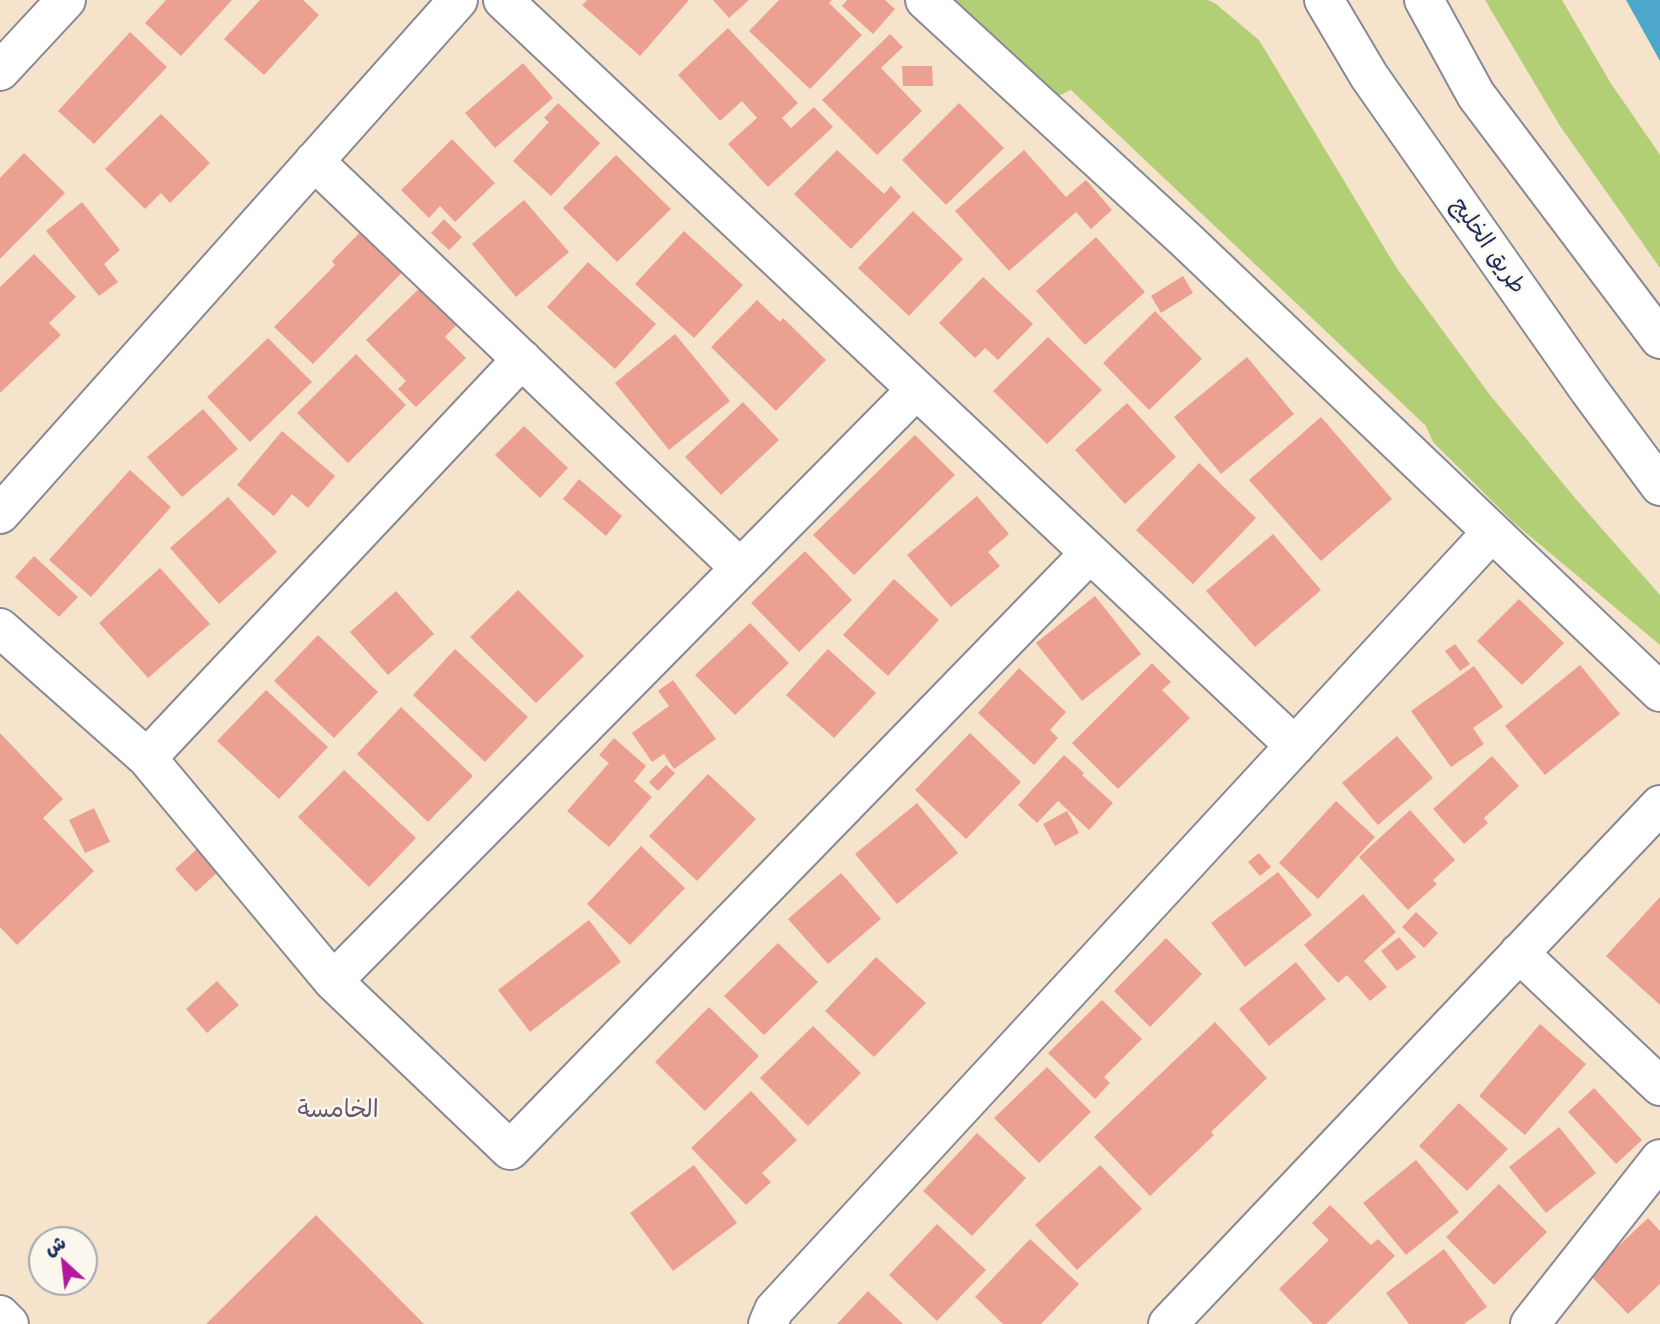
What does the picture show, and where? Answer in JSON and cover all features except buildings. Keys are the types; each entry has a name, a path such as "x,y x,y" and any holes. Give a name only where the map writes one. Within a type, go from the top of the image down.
{"street":[{"path":"0,71 66,0"},
{"path":"0,514 458,0"},
{"path":"503,0 1295,746"},
{"path":"925,0 1186,240 1660,692"},
{"path":"1424,0 1476,95 1660,339"},
{"name":"طريق الخليج","path":"1322,1 1369,76 1589,390 1660,486"},
{"path":"314,161 740,568"},
{"path":"147,758 522,359"},
{"path":"332,981 916,390"},
{"path":"768,1324 774,1310 1492,533"},
{"path":"0,628 147,758 332,981 510,1150 1090,553"},
{"path":"1183,1319 1519,953 1660,804"},
{"path":"1519,953 1660,1086"},
{"path":"1538,1322 1660,1160"},
{"path":"0,1315 9,1324"}],"green space":[{"path":"952,0 1208,0 1259,40 1396,267 1490,395 1660,595 1660,645 1513,522 1433,442 1426,426 1071,90 1056,97"},
{"path":"1485,0 1562,0 1610,82 1660,155 1660,268 1560,126"}],"water":[{"path":"1626,0 1660,0 1660,61"}],"district":[{"name":"الخامسة","path":"338,1110"}]}
